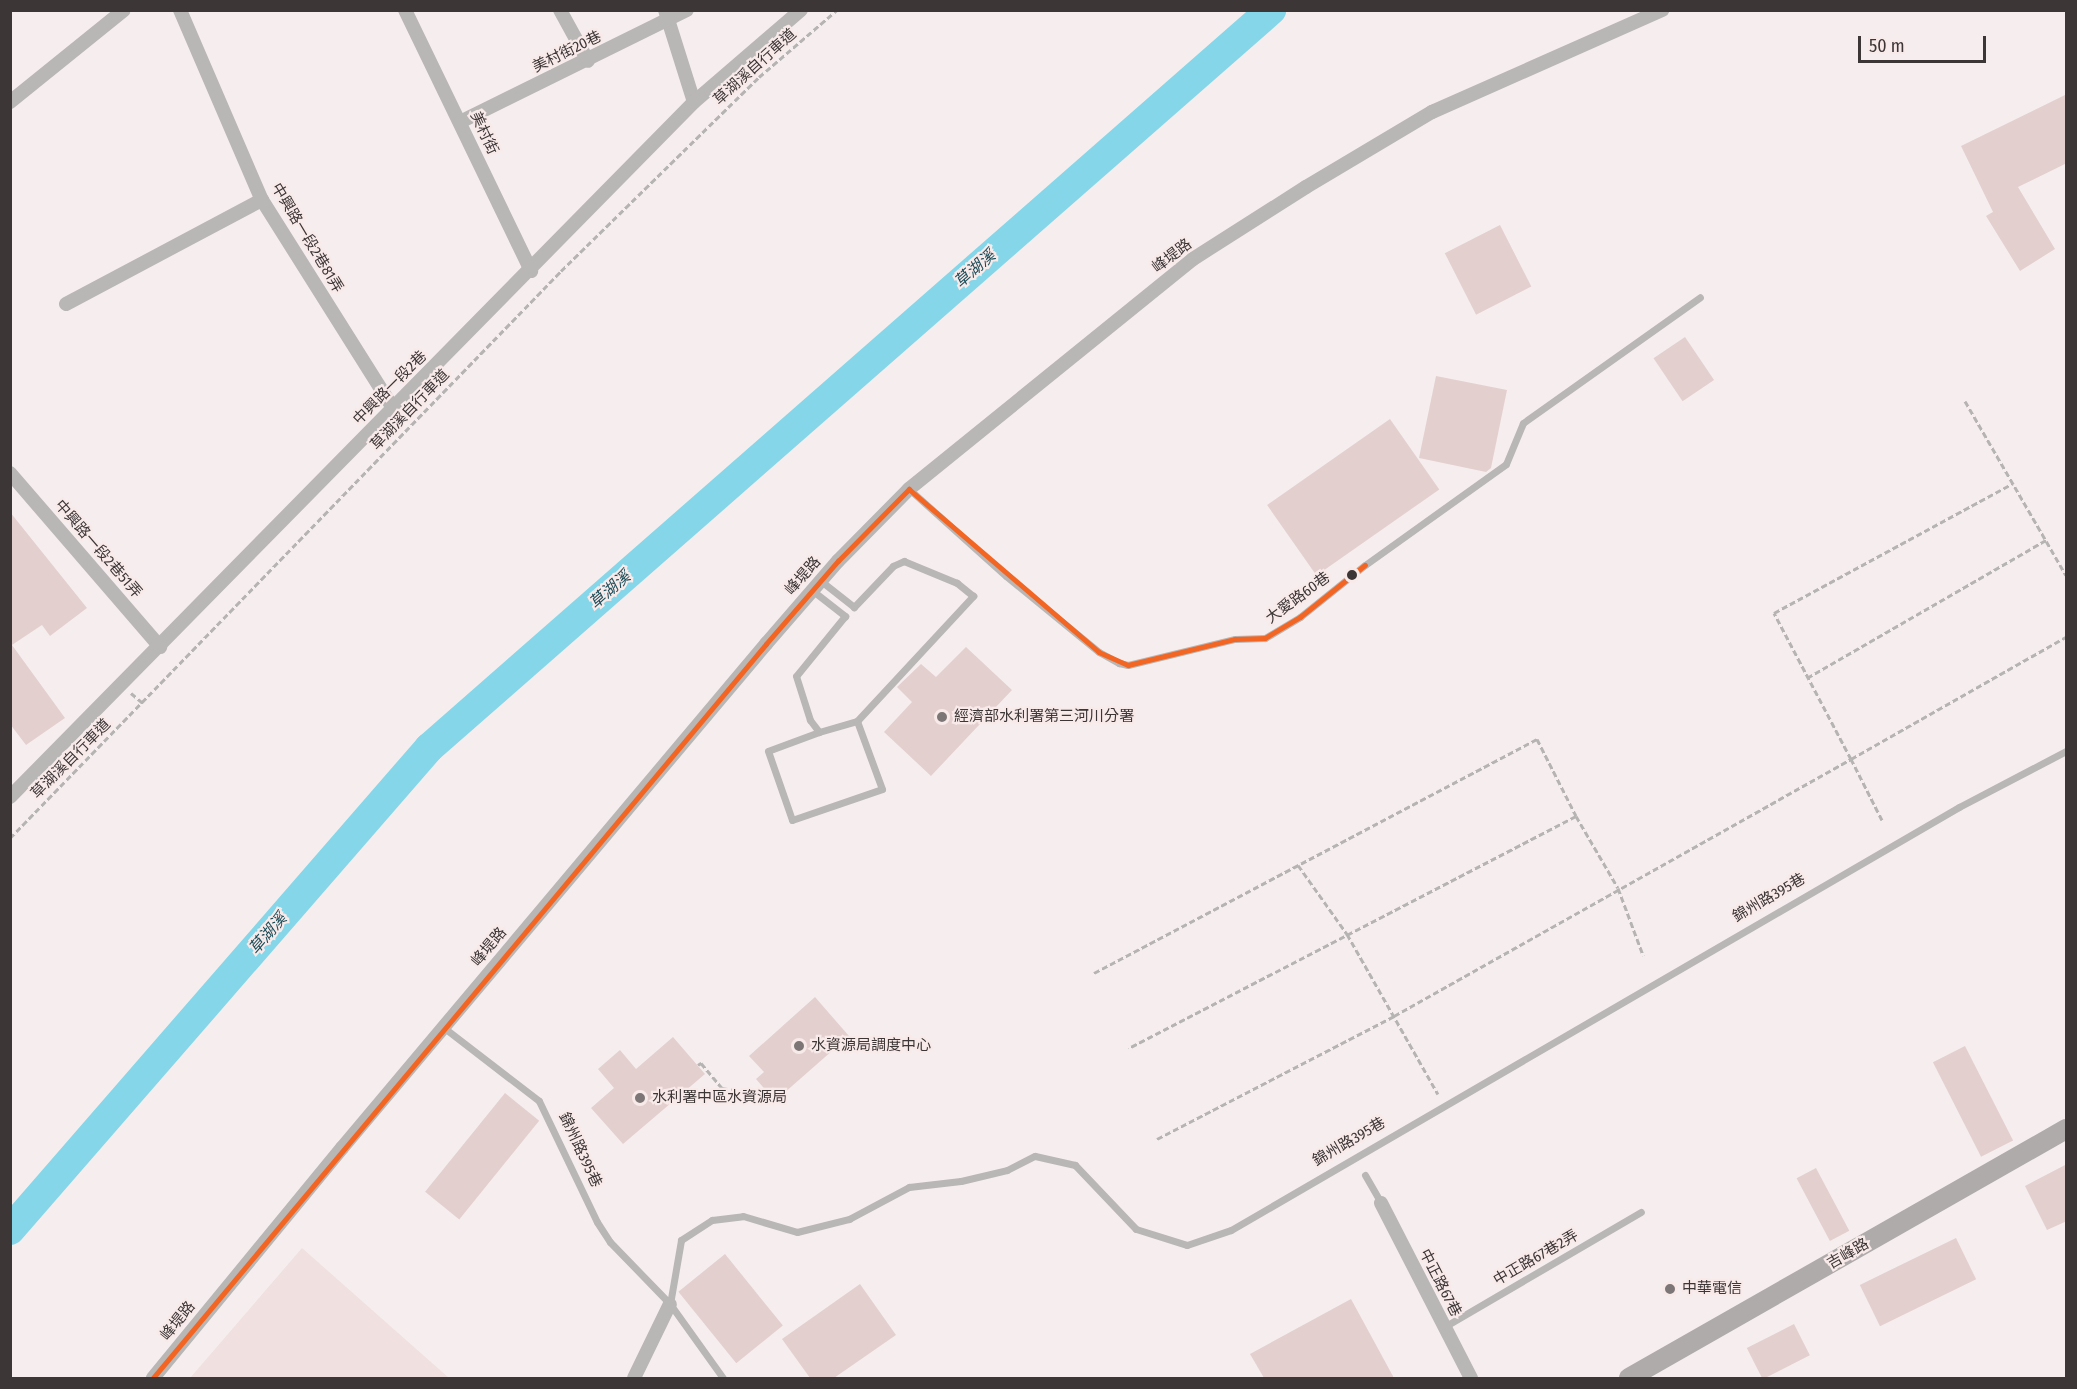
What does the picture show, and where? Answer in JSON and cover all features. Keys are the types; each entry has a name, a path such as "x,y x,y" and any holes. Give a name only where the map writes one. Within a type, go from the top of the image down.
{"street":[{"path":"10,102 124,10"},
{"name":"中興路一段2巷81弄","path":"180,10 262,200 393,408"},
{"name":"美村街","path":"405,10 531,270"},
{"path":"560,10 588,61"},
{"name":"美村街20巷","path":"460,122 588,61 667,16 687,10"},
{"name":"中興路一段2巷","path":"10,797 694,102 801,10"},
{"name":"峰堤路","path":"153,1378 443,1027 817,586 909,489 1193,259 1287,199 1432,112 1662,10"},
{"path":"667,16 694,102"},
{"path":"66,304 262,200"},
{"name":"中興路一段2巷51弄","path":"10,473 160,647"},
{"name":"吉峰路","path":"1629,1378 2067,1129"},
{"name":"中正路67巷","path":"1381,1203 1471,1378"},
{"name":"錦州路395巷","path":"634,1378 670,1304"}],"lane":[{"name":"大愛路60巷","path":"909,489 1006,576 1099,652 1119,663 1128,665 1235,639 1264,638 1300,617 1365,565 1506,464 1523,423 1700,297"},
{"path":"817,586 854,607 893,566 904,561 957,583 973,596 857,721 768,751 792,820 882,789 857,721"},
{"path":"817,586 845,616 796,676 810,720 819,732"},
{"name":"錦州路395巷","path":"670,1304 681,1240 712,1220 743,1216 797,1232 849,1219 909,1187 984,1175 1035,1156 1075,1165 1136,1229 1187,1245 1231,1230 1959,807 2067,751"},
{"name":"錦州路395巷","path":"443,1027 539,1101 597,1222 610,1242 670,1304 723,1378"},
{"path":"1365,1175 1381,1203"},
{"name":"中正路67巷2弄","path":"1444,1327 1641,1212"}],"path":[{"name":"草湖溪自行車道","path":"10,838 561,271 759,77 837,10"},
{"path":"1965,401 2067,575"},
{"path":"1882,820 1774,613 2013,483"},
{"path":"1807,678 2046,540"},
{"path":"1157,1139 1394,1016 2067,637"},
{"path":"1094,973 1537,739 1576,816 1618,888 1643,955"},
{"path":"1128,1048 1576,816"},
{"path":"1298,865 1347,934 1438,1094"},
{"path":"698,1065 701,1063 722,1088 756,1094 765,1089"}],"shaded area":[{"path":"302,1248 449,1378 190,1378"}],"building":[{"path":"2067,94 2067,163 2018,187 2055,249 2020,271 1986,216 1993,212 1961,146"},
{"path":"1500,225 1531,286 1476,315 1445,253"},
{"path":"1685,337 1714,380 1683,401 1653,358"},
{"path":"1436,376 1507,390 1491,468 1486,472 1419,458"},
{"path":"1390,419 1439,489 1316,575 1267,505"},
{"path":"10,512 87,608 50,636 42,625 12,645 65,718 26,745 10,724"},
{"name":"經濟部水利署第三河川分署","path":"966,647 1012,690 931,776 884,732 912,702 897,687 921,664 936,677"},
{"name":"水資源局調度中心","path":"815,997 849,1036 775,1101 756,1079 764,1072 749,1056"},
{"name":"水利署中區水資源局","path":"673,1037 705,1074 623,1144 591,1108 614,1088 598,1069 620,1050 636,1069"},
{"path":"1965,1046 2013,1140 1981,1157 1933,1062"},
{"path":"505,1093 539,1121 459,1219 425,1192"},
{"path":"2067,1164 2067,1221 2047,1230 2025,1186"},
{"path":"1816,1168 1849,1231 1830,1241 1797,1178"},
{"path":"1956,1238 1976,1279 1880,1326 1860,1285"},
{"path":"725,1254 783,1325 736,1363 678,1292"},
{"path":"860,1284 896,1335 834,1378 810,1378 782,1339"},
{"path":"1351,1299 1394,1378 1264,1378 1250,1354"},
{"path":"1794,1324 1810,1355 1762,1378 1747,1348"}],"waterway":[{"name":"草湖溪","path":"10,1230 429,748 1271,10"}],"transit line":[{"path":"909,489 1099,652 1128,665 1235,639 1265,638 1300,617 1365,565"},
{"path":"153,1378 766,644 838,561 909,489"}],"place":[{"name":"經濟部水利署第三河川分署","path":"942,717"},
{"name":"水資源局調度中心","path":"799,1046"},
{"name":"水利署中區水資源局","path":"640,1098"},
{"name":"中華電信","path":"1670,1289"}]}
